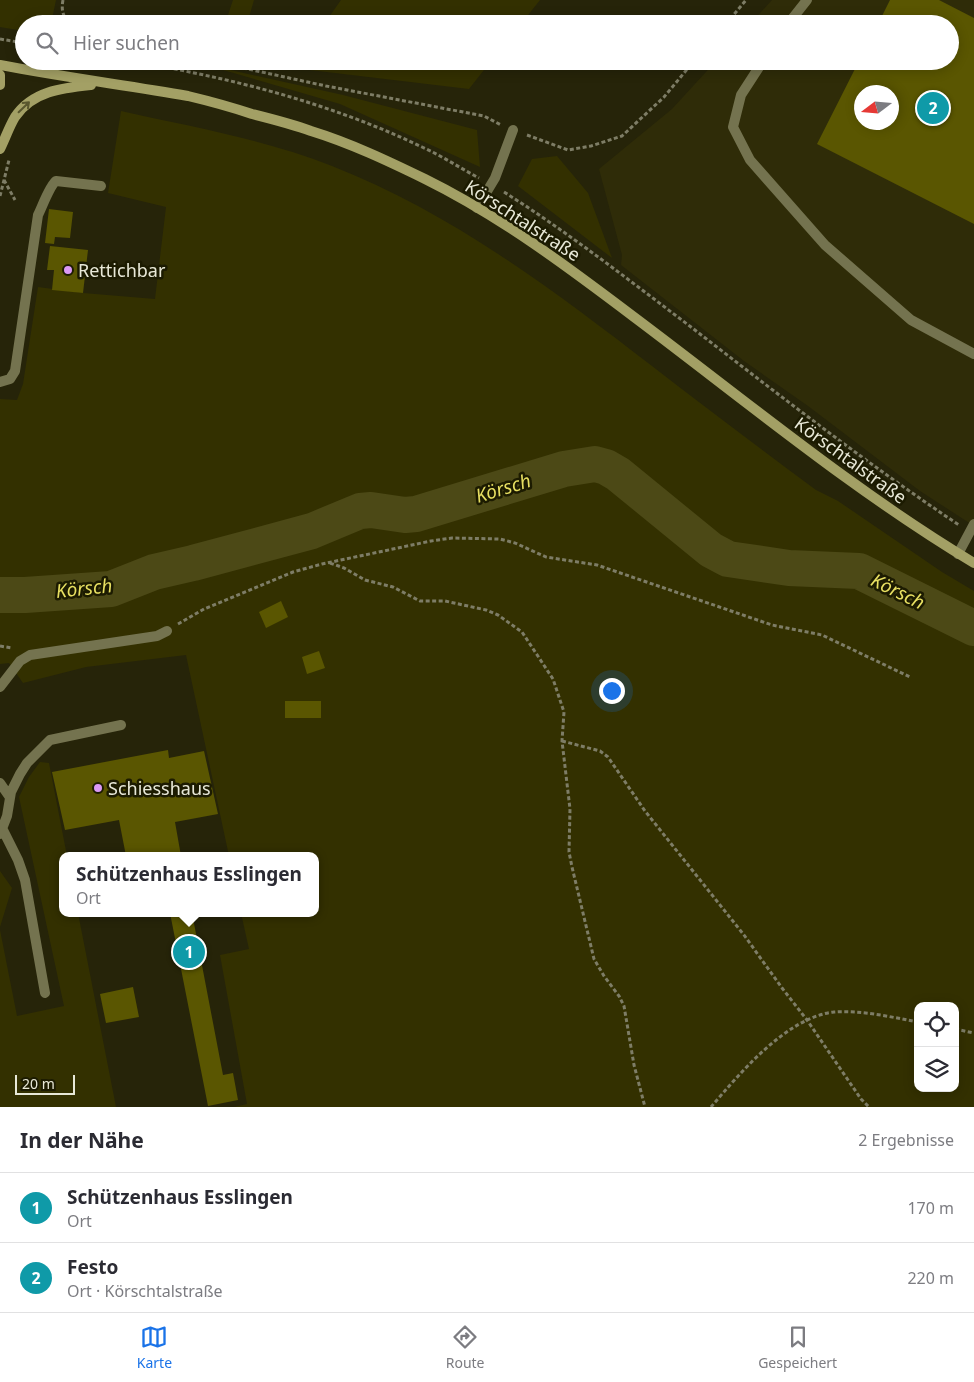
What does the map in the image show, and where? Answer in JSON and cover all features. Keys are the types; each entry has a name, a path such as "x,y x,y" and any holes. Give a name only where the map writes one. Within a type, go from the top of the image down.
{"main road":[{"name":"Körschtalstraße","path":"0,65 15,68"},
{"name":"Körschtalstraße","path":"28,70 189,97 314,131 426,180 524,237 584,279 867,493 974,563"},
{"path":"0,75 0,85"},
{"path":"0,149 16,116 28,103 52,90 102,83"}],"street":[{"path":"795,15 807,0"},
{"path":"757,70 741,95 733,127 750,160 825,245 904,314 911,320 974,354"},
{"path":"477,208 492,185 513,130"},
{"path":"0,382 10,379 15,371 38,215 52,184 56,181 101,186"},
{"path":"958,554 972,528"},
{"path":"0,687 20,661 30,655 157,636 167,631"},
{"path":"44,993 25,880 18,860 1,832 7,816 9,796 27,763 50,740 121,725"},
{"path":"0,783 9,796"}],"path":[{"path":"63,0 63,15"},
{"path":"734,15 746,0"},
{"path":"0,39 15,42"},
{"path":"183,70 251,86 347,116 422,147 492,185 531,209 800,412 913,494 972,528"},
{"path":"252,70 484,116 513,130 568,150 591,146 622,136 664,97 686,70"},
{"path":"4,180 15,200"},
{"path":"167,631 212,606 293,572 420,543 452,538 508,541 546,557 584,562 616,571 772,625 822,635 910,677"},
{"path":"330,563 344,568 365,580 393,587 420,601 445,601 492,612 508,621 524,634 554,679 564,712 562,741 570,810 572,867 594,959 624,1006 634,1065 646,1107"},
{"path":"562,741 600,751 608,757 645,811 691,866 807,1020 861,1099 869,1107"},
{"path":"711,1107 773,1043 807,1020 827,1013 843,1012 914,1021"},
{"path":"959,1030 974,1033"}],"shaded area":[{"path":"0,0 56,0 53,15 15,15 15,30 0,27"},
{"path":"233,0 254,0 250,15 228,15"},
{"path":"341,0 540,0 528,15 330,15"},
{"path":"772,0 974,0 974,526 920,491 808,406 744,361 621,265 622,255 599,169 672,109 708,70 959,70 959,15 758,15"},
{"path":"223,70 230,70 343,95 477,130 480,167 340,104"},
{"path":"310,70 484,70 469,89"},
{"path":"121,111 228,134 280,148 332,166 376,185 459,229 538,281 816,490 838,501 942,572 974,591 974,1107 234,1107 247,1104 220,955 249,949 242,917 319,917 319,852 228,852 186,655 86,667 23,683 9,663 0,664 0,399 17,400 23,384 38,287 155,299 166,207 108,193"},
{"path":"557,156 588,193 612,258 518,186 532,159"},
{"path":"40,762 49,763 66,852 59,852 59,917 79,917 116,1107 0,1107 0,930 17,1016 64,1006 19,797 29,777"},
{"path":"0,871 12,888 0,927"}],"building":[{"path":"890,0 939,0 974,18 974,224 817,144 854,70 959,70 959,15 882,15"},
{"path":"49,209 73,212 70,238 55,237 54,244 45,243"},
{"name":"Rettichbar","path":"50,246 88,250 83,293 52,290 54,270 47,270"},
{"path":"281,601 288,617 266,628 259,612"},
{"path":"319,651 325,668 307,674 302,657"},
{"path":"285,701 321,701 321,718 285,718"},
{"name":"Schiesshaus","path":"168,750 169,758 204,751 218,814 175,822 180,852 125,852 119,820 65,830 52,772"},
{"path":"171,917 193,917 223,1075 233,1073 238,1100 208,1106"},
{"path":"133,987 139,1017 106,1023 100,994"}],"waterway":[{"name":"Körsch","path":"0,595 111,589 154,572 312,531 360,511 371,510 405,515 416,514 564,469 595,464 606,467 618,474 711,550 728,559 789,568 859,571 974,628"}],"place":[{"name":"Festo","path":"933,108"},
{"name":"Rettichbar","path":"68,270"},
{"name":"Schiesshaus","path":"98,788"},
{"name":"Schützenhaus Esslingen","path":"189,952"}]}
